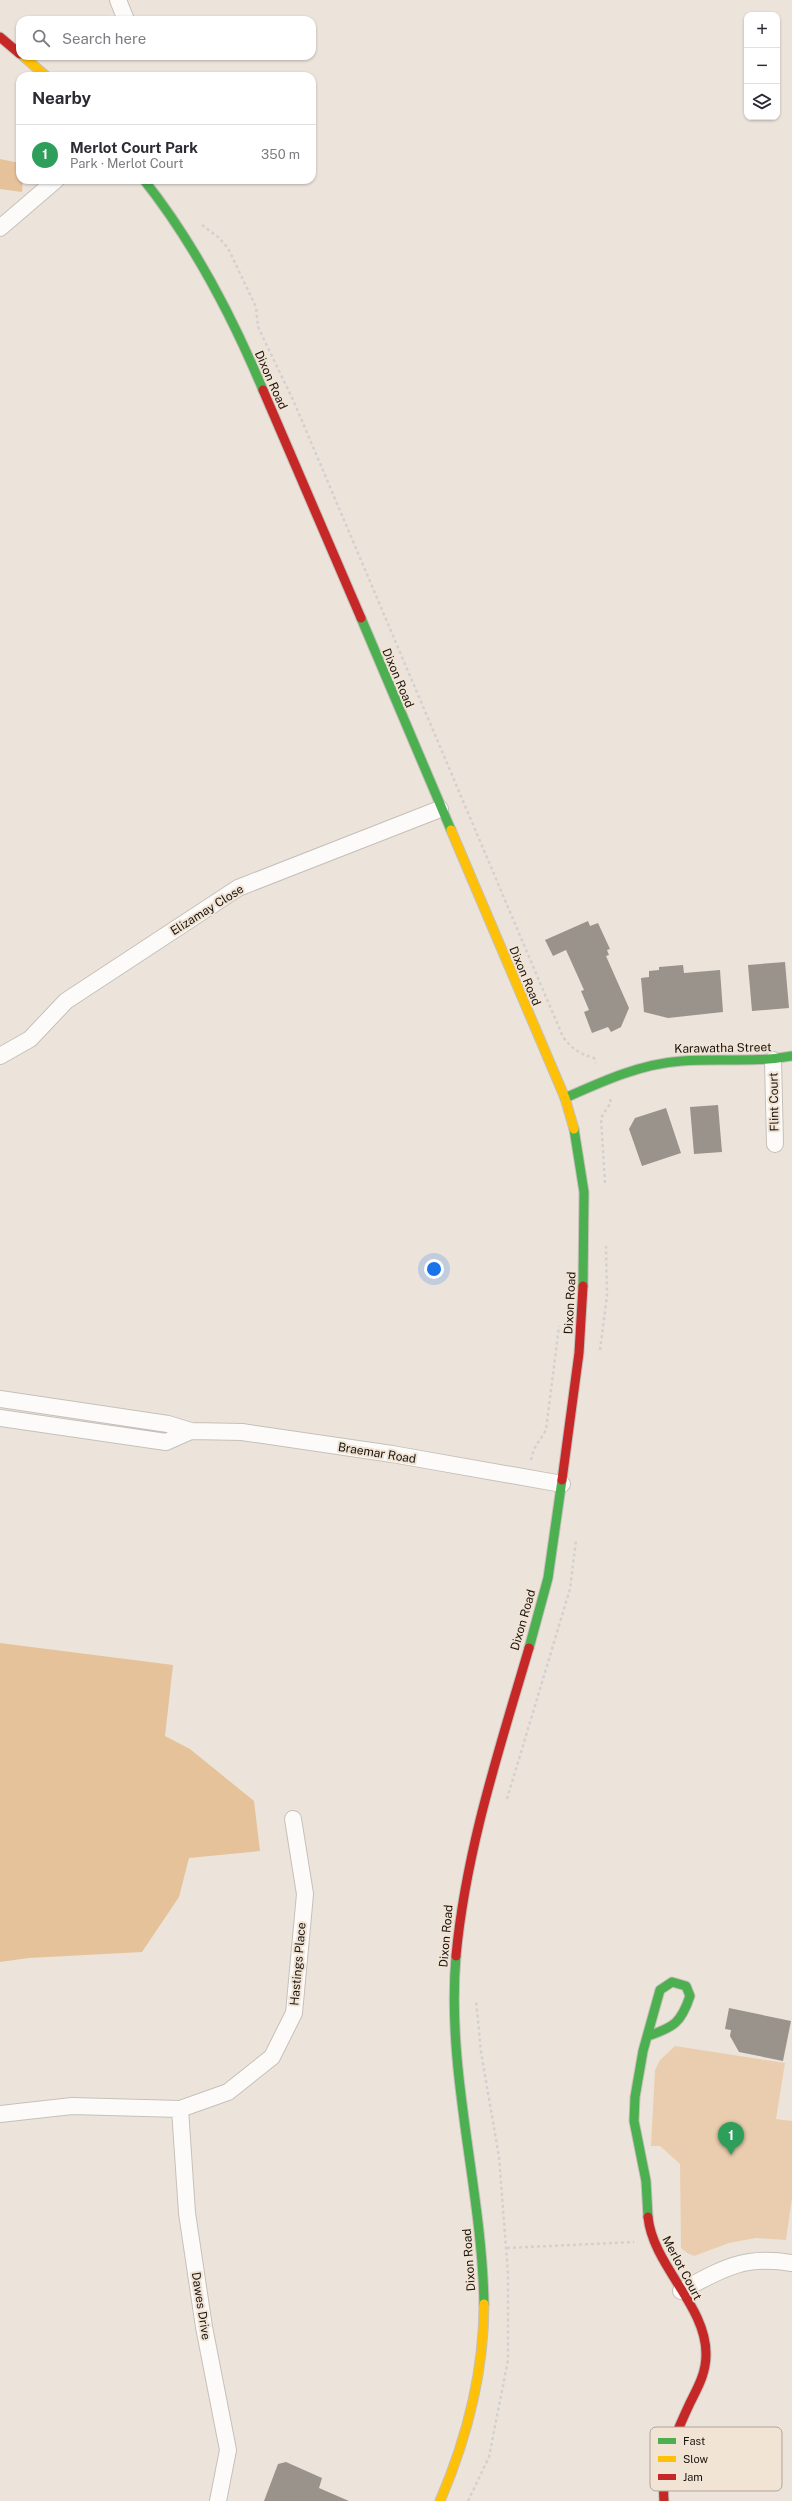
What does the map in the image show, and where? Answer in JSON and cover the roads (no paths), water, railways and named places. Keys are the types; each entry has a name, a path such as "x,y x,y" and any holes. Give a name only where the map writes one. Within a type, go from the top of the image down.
{"main road":[{"path":"0,37 16,51"},
{"path":"28,60 41,72"},
{"name":"Dixon Road","path":"147,184 169,214 205,273 262,387 440,809 565,1098 573,1120 582,1157 586,1217 582,1318 555,1539 544,1594 482,1805 464,1881 458,1927 454,2013 457,2054 481,2242 483,2348 475,2401 461,2452 440,2501"},
{"name":"Karawatha Street","path":"565,1098 623,1072 657,1063 720,1059 773,1060 792,1056"},
{"name":"Merlot Court","path":"648,2036 674,2027 683,2018 690,1996 686,1986 675,1981 663,1986 648,2036 640,2064 634,2104 637,2137 646,2182 647,2215 655,2247 681,2291 704,2340 708,2360 680,2427"},
{"name":"Merlot Court","path":"663,2491 664,2501"}],"street":[{"path":"118,0 124,16"},
{"path":"0,228 51,184"},
{"name":"Elizamay Close","path":"0,1056 30,1039 66,1001 238,888 440,809"},
{"name":"Flint Court","path":"773,1060 775,1144"},
{"name":"Braemar Road","path":"0,1399 168,1424 191,1431 250,1434 392,1454 562,1484"},
{"name":"Braemar Road","path":"0,1418 166,1442 191,1431"},
{"name":"Hastings Place","path":"0,2114 72,2106 180,2109 228,2092 272,2057 294,2013 305,1894 293,1819"},
{"name":"Dawes Drive","path":"180,2109 187,2213 204,2327 228,2450 218,2501"},
{"path":"681,2291 734,2264 764,2260 792,2263"}],"place":[{"name":"Merlot Court Park","path":"731,2155"}]}
